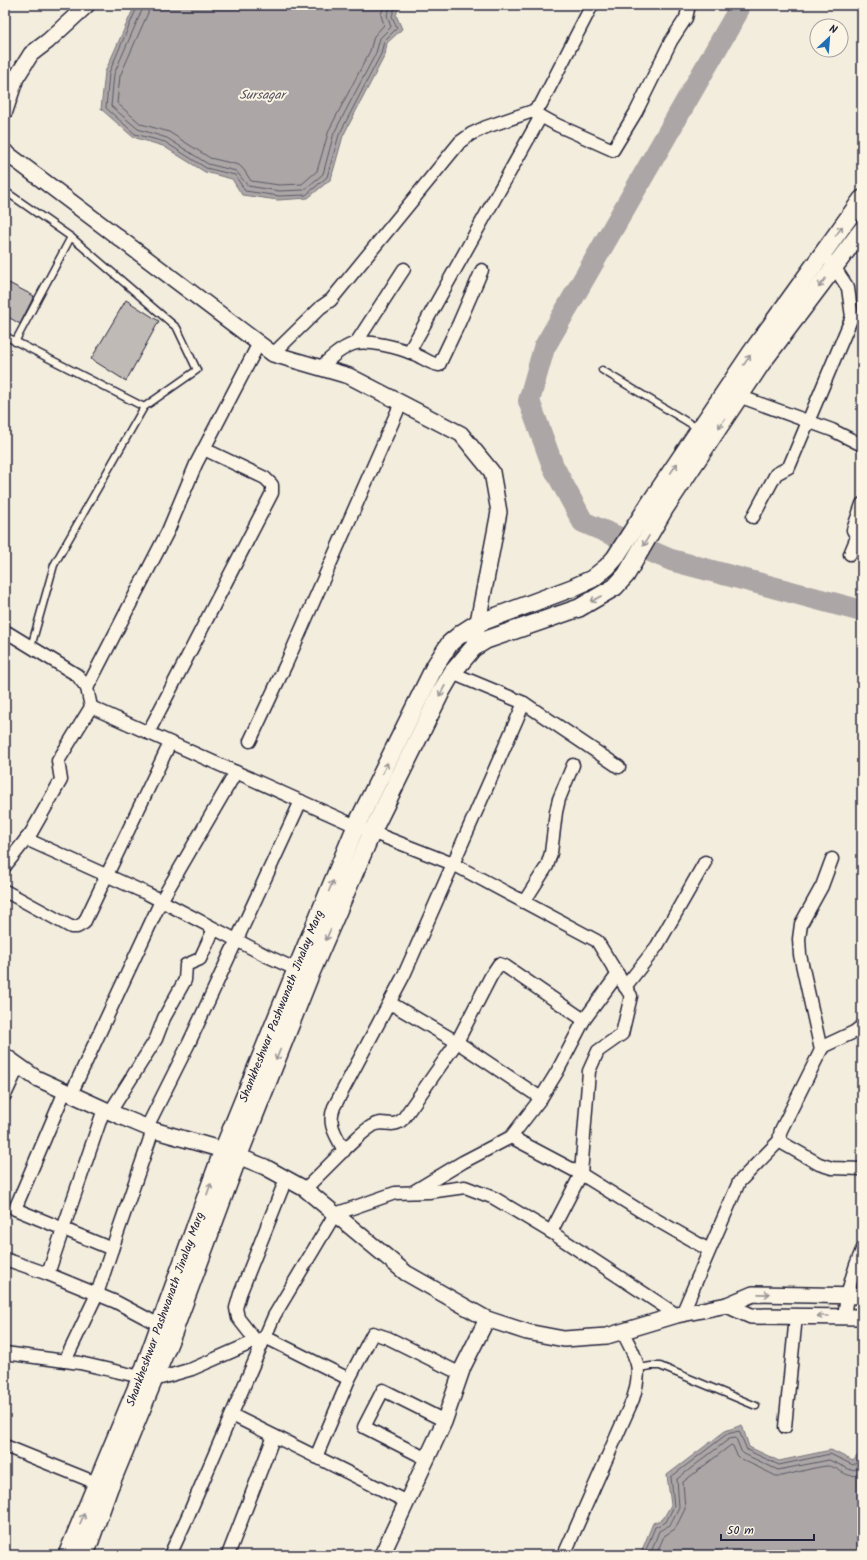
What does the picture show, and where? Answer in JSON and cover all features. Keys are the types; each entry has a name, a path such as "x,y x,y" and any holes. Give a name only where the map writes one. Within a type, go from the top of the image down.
{"main road":[{"path":"659,504 732,394 751,353 862,199"},
{"path":"67,1555 103,1485 147,1379 167,1329 230,1153 303,972 441,692 452,673 473,648 486,640 579,608 615,587 626,575 659,504 700,430 761,364 862,230"},
{"name":"Shankheshwar Pashwanath Jinalay Marg","path":"303,972 356,826 435,666 450,644 462,633 476,624 592,579 616,558 659,504"},
{"path":"85,1555 103,1485"}],"street":[{"path":"5,111 16,78 31,54 48,41 87,5"},
{"path":"409,352 537,113 592,5"},
{"path":"273,354 321,307 331,300 460,142 471,134 486,127 537,113 557,125 613,150 636,112 671,41 686,18 689,5"},
{"path":"5,152 273,354 349,376 460,434 492,472 498,512 476,624 473,648"},
{"path":"753,517 776,474 789,468 852,316 848,288 824,252"},
{"path":"356,343 404,270"},
{"path":"321,368 327,360 353,344 364,342 395,347 409,352 434,365 439,365 482,270"},
{"path":"87,688 168,531 204,449 259,343"},
{"path":"732,394 832,430 862,444"},
{"path":"250,741 287,662 401,403"},
{"path":"148,733 272,493 272,485 265,478 204,449"},
{"path":"850,554 857,537 853,530 862,504"},
{"path":"5,631 77,675 87,688 91,707 58,761 61,780 26,839 5,866"},
{"path":"452,673 524,703 619,767"},
{"path":"344,1151 331,1125 331,1115 404,975 524,703"},
{"path":"91,707 356,826 453,864 597,941 631,996 622,1034 598,1052 589,1071 580,1174 551,1232"},
{"path":"5,891 71,927 77,927 84,923 170,743"},
{"path":"524,902 547,866 551,853 559,799 573,765"},
{"path":"112,1249 16,1210 68,1092 161,901 236,772"},
{"path":"65,1361 97,1294 150,1129 301,801"},
{"path":"26,839 161,901 214,929 303,972"},
{"path":"821,1050 800,955 799,939 801,924 822,886 832,859"},
{"path":"625,987 657,946 705,862"},
{"path":"48,1274 62,1228 107,1111 156,1039 164,1018 185,980 186,965 200,959 214,929"},
{"path":"304,1189 372,1125 380,1122 392,1125 403,1119 458,1042 495,968 499,964 506,966 584,1020"},
{"path":"412,1192 463,1162 511,1137 541,1098 557,1072 584,1020 618,974"},
{"path":"390,1002 458,1042 541,1098"},
{"path":"679,1314 710,1250 738,1182 780,1140 781,1130 821,1050 824,1046 854,1032 862,1026"},
{"path":"5,1056 36,1078 107,1111 150,1129 230,1153 265,1167 304,1189 406,1273 487,1319 527,1332 564,1339 607,1336 679,1314 727,1305 753,1294 862,1296"},
{"path":"5,1095 18,1065"},
{"path":"511,1137 580,1174 710,1250"},
{"path":"780,1140 784,1144 819,1164 832,1168 862,1169"},
{"path":"286,1179 240,1294 236,1308 238,1318 260,1339 349,1379"},
{"path":"170,1555 232,1415 260,1339 335,1214 395,1194 429,1192 465,1187 494,1198 551,1232 679,1314"},
{"path":"844,1316 854,1268 862,1250"},
{"path":"6,1263 48,1274 97,1294 116,1302 167,1329"},
{"path":"727,1305 752,1316 862,1317"},
{"path":"785,1427 796,1316"},
{"path":"382,1555 445,1421 461,1374 487,1319"},
{"path":"564,1555 633,1398 637,1384 639,1368 635,1356 622,1331"},
{"path":"316,1457 349,1379 373,1333 388,1338 461,1374"},
{"path":"5,1353 80,1363 147,1379 192,1369 260,1339"},
{"path":"427,1459 364,1427 383,1390 445,1421"},
{"path":"232,1415 407,1502"},
{"path":"228,1555 274,1436"},
{"path":"5,1446 103,1485"}],"lane":[{"path":"5,191 71,237 177,328 197,370 144,407 54,565 31,647"},
{"path":"15,342 71,237"},
{"path":"5,336 144,407"},
{"path":"602,370 700,430"},
{"path":"639,1368 650,1366 666,1368 756,1406"}],"water":[{"name":"Sursagar","path":"135,5 400,5 396,15 402,29 387,43 385,55 343,136 331,179 308,198 278,200 242,195 232,179 205,172 163,146 133,137 101,109 105,72"},
{"path":"742,1425 749,1447 779,1461 831,1450 853,1461 862,1450 862,1555 640,1555 653,1523 663,1519 671,1505 667,1475 725,1431"}],"building":[{"path":"5,281 34,296 20,324 5,315"},
{"path":"126,300 159,321 126,381 91,359"}],"waterway":[{"path":"738,5 737,13 544,348 529,401 553,466 583,522 671,560 862,611"}]}
